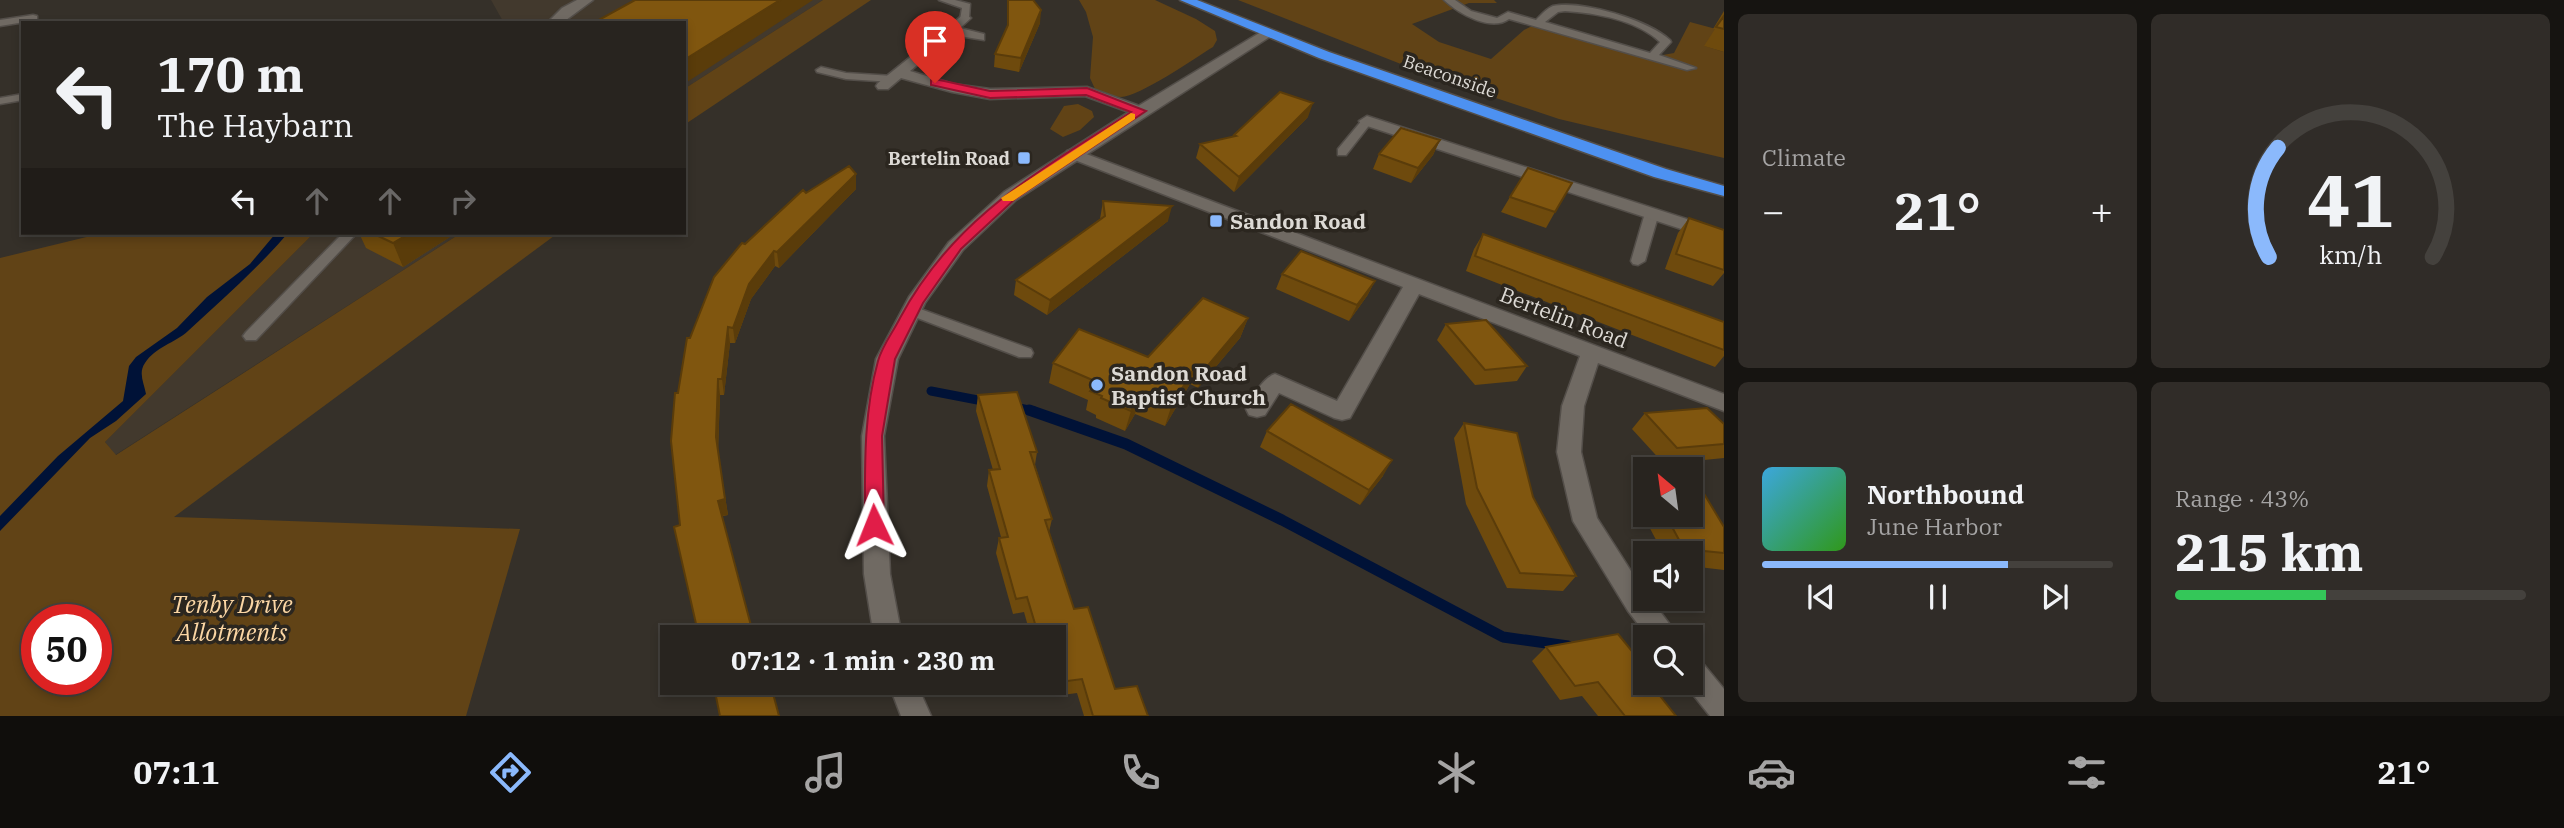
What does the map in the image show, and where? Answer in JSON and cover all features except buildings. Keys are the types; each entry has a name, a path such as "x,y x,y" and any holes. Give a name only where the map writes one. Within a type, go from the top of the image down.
{"highway":[{"name":"Beaconside","path":"1186,0 1266,33 1703,187 1724,198"},
{"name":"Beaconside","path":"1703,187 1724,191"}],"street":[{"path":"556,21 567,11 587,0"},
{"path":"892,79 964,18"},
{"path":"951,30 979,37"},
{"path":"886,625 877,574 873,436 887,359 912,311 956,246 1010,197 1140,111 1266,33"},
{"path":"892,79 990,94 1087,91 1140,111"},
{"path":"1367,121 1724,237"},
{"name":"Bertelin Road","path":"1073,154 1724,403"},
{"path":"1257,409 1275,382 1342,412 1415,283"},
{"path":"1591,352 1573,406 1569,452 1585,521 1637,603 1655,625"},
{"path":"1703,685 1724,711"},
{"path":"907,695 916,716"}],"lane":[{"path":"944,0 967,6 964,18"},
{"path":"1449,0 1468,13 1498,22 1508,15 1691,68"},
{"path":"1538,23 1559,8 1578,9 1647,27 1665,41 1652,57"},
{"path":"0,23 33,18"},
{"path":"821,70 846,76 892,79"},
{"path":"0,102 21,97"},
{"path":"1342,152 1367,121"},
{"path":"1639,261 1651,214"},
{"path":"251,336 349,235"},
{"path":"912,311 1025,353"}],"shaded area":[{"path":"491,0 823,0 686,88 686,21 503,21"},
{"path":"312,235 458,235 115,455 105,442"}],"green space":[{"path":"823,0 871,0 686,124 686,88"},
{"path":"1079,0 1155,0 1215,31 1217,40 1213,47 1140,91 1121,97 1111,96 1095,89 1090,78 1093,37 1086,12"},
{"path":"1238,0 1494,0 1497,3 1469,3 1412,24 1439,42 1491,59 1524,30 1538,23 1652,57 1674,53 1690,22 1716,29 1705,46 1724,52 1724,158 1559,119 1439,79"},
{"path":"1078,104 1092,111 1094,117 1080,130 1063,137 1050,129 1064,106"},
{"name":"Tenby Drive Allotments","path":"95,235 312,235 105,442 116,455 458,235 555,235 174,517 520,529 466,716 0,716 0,258"}],"water":[{"path":"274,235 286,235 188,331 149,358 142,371 146,394 116,421 90,438 0,531 0,516 58,456 123,401 129,366 136,357 177,328 207,297 250,264"}],"waterway":[{"path":"931,391 988,402"},
{"path":"1010,406 1034,411"},
{"path":"1029,410 1126,444 1282,520 1503,637 1568,646"}],"slow traffic":[{"path":"1008,198 1131,117"}],"place":[{"name":"Bertelin Road","path":"1024,158"},
{"name":"Sandon Road","path":"1216,221"},
{"name":"Sandon Road Baptist Church","path":"1097,385"}],"route":[{"path":"874,525 873,436 887,359 916,302 956,246 1010,197 1140,111 1087,91 990,94 935,83"}]}
